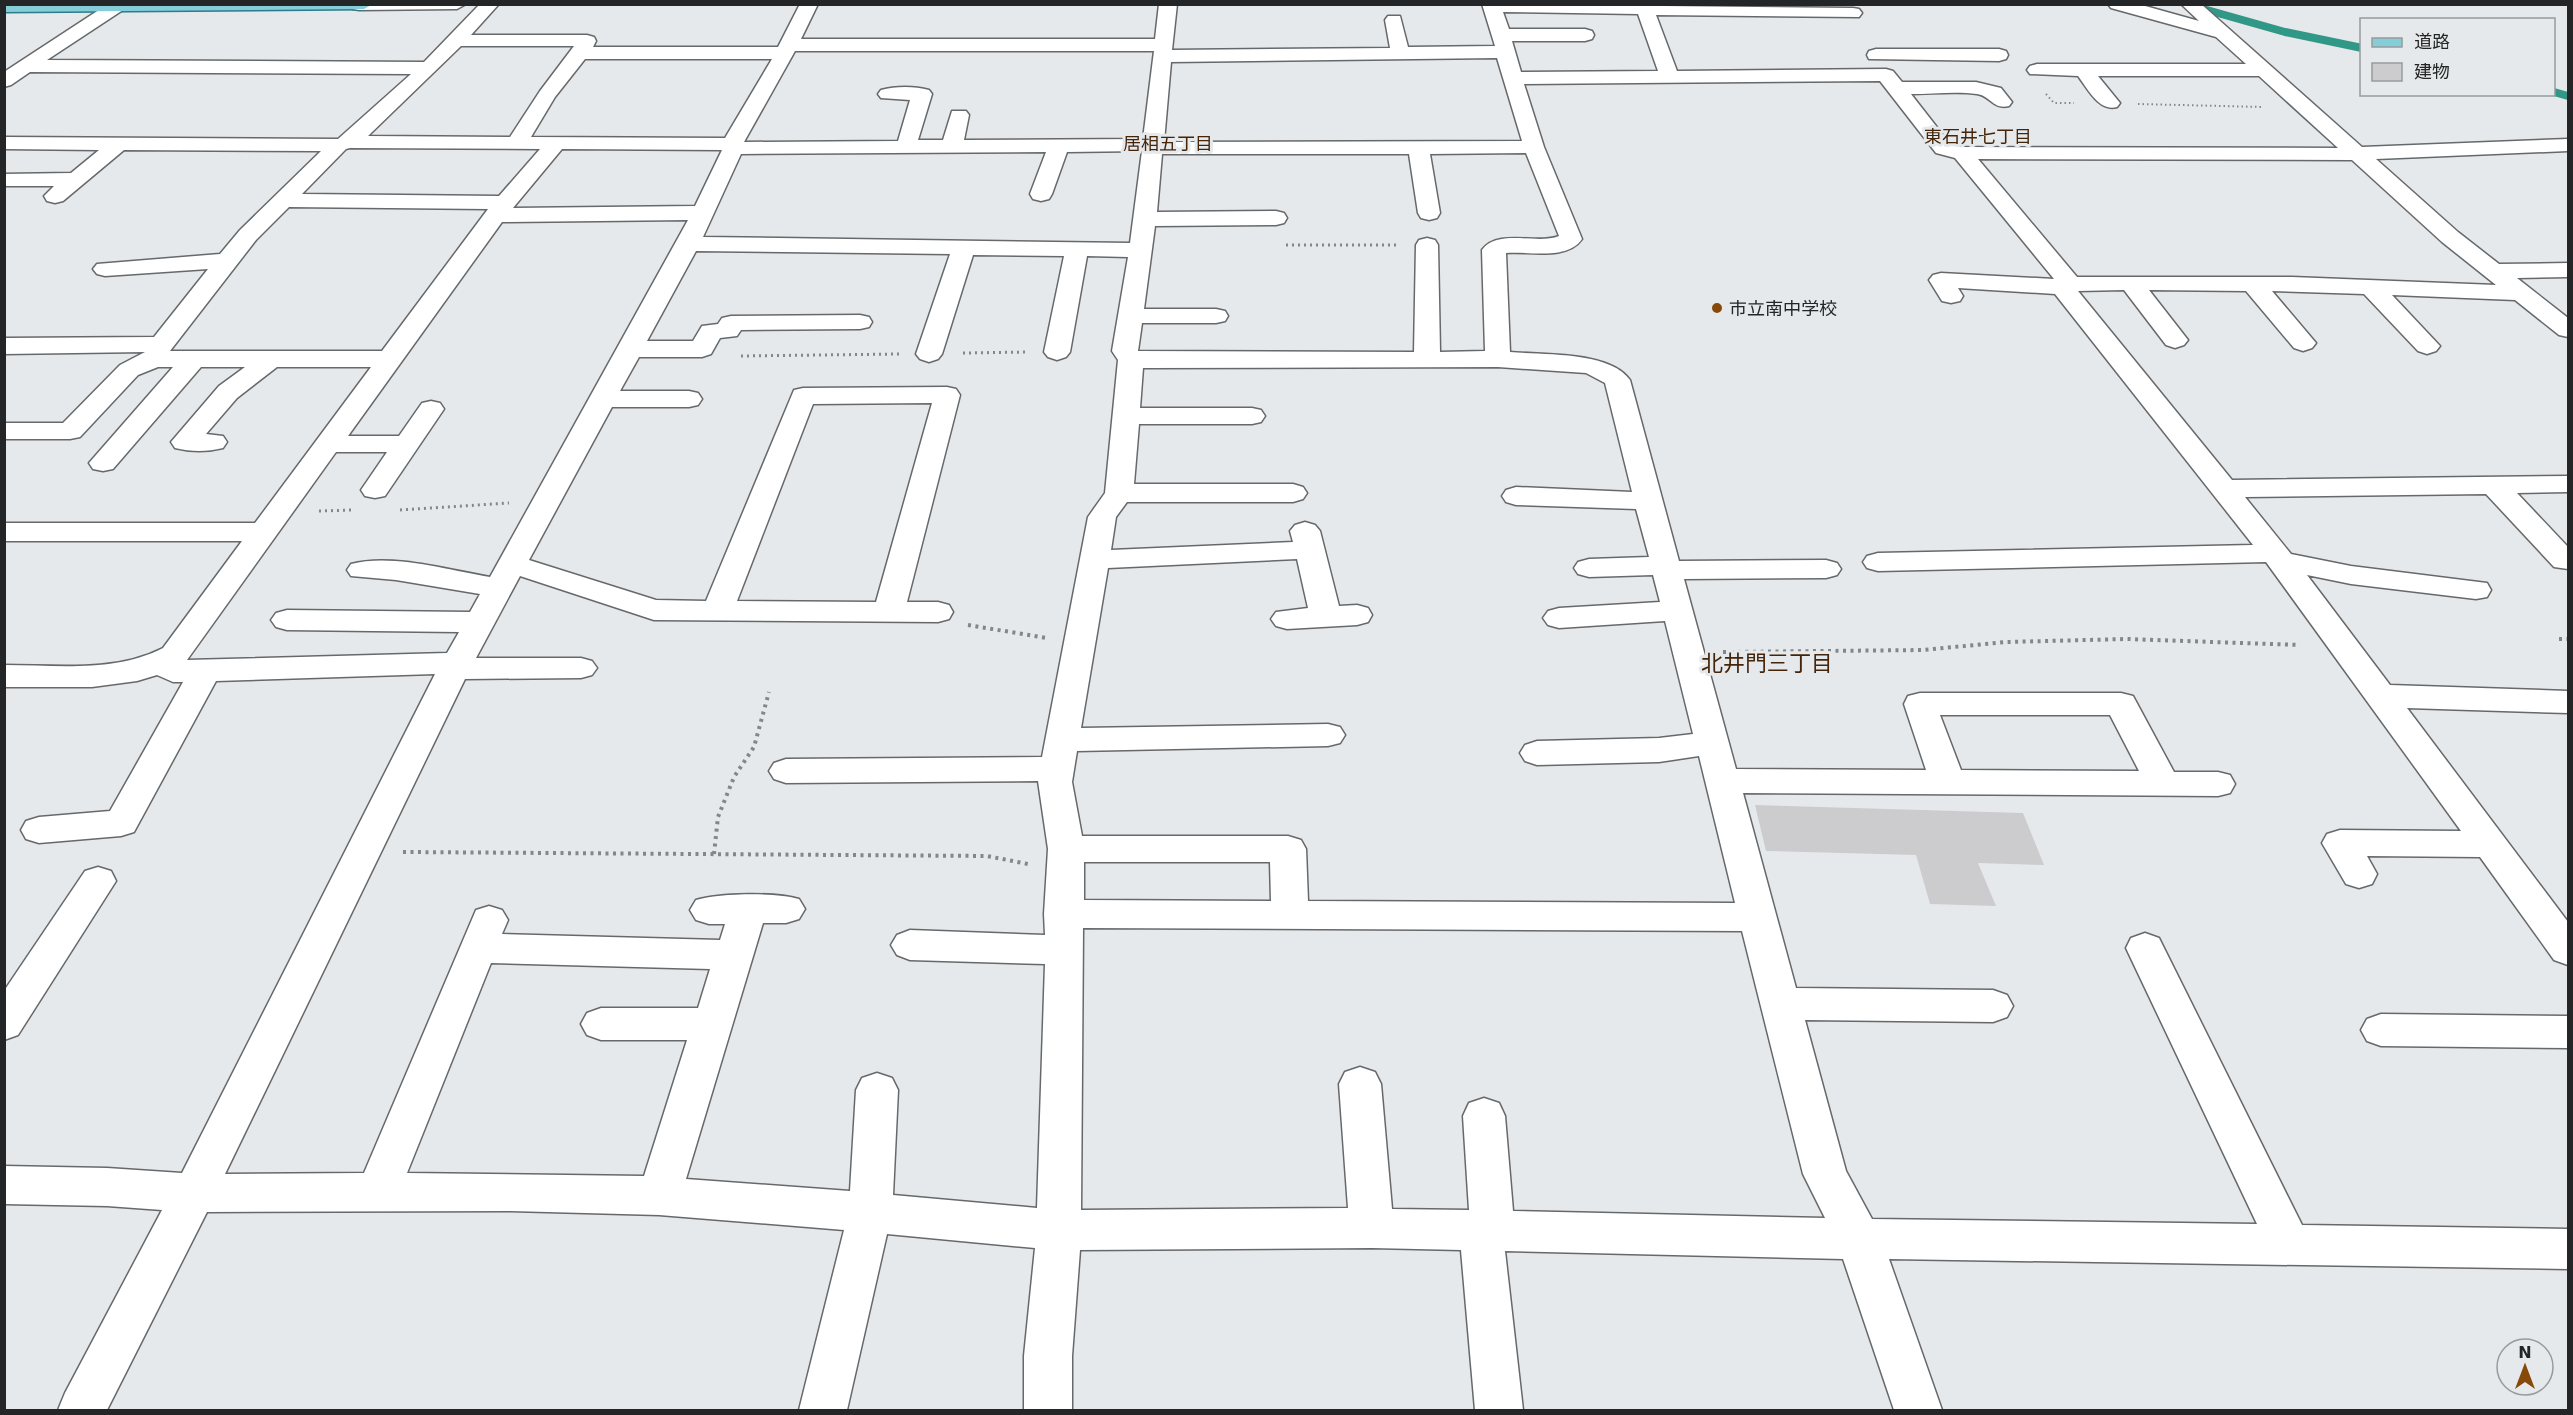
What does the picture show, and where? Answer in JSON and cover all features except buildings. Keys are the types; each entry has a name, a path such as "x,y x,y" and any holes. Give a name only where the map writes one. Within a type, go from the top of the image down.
{"main road":[{"path":"4,7 361,5"}],"street":[{"path":"361,5 457,4"},
{"path":"4,431 70,431 129,370 158,352 248,235 283,200 429,68 490,4"},
{"path":"82,1410 194,1193 455,666 688,244 704,213 732,146 809,4"},
{"path":"1048,1410 1048,1356 1059,1230 1066,860 1055,782 1102,517 1119,493 1131,360 1125,351 1145,219 1168,4"},
{"path":"2117,4 2220,34"},
{"path":"2190,4 2261,80"},
{"path":"1498,359 1494,250 1503,246 1560,245 1571,239 1534,147 1515,78 1491,5 1645,9 1860,19 1876,56 1891,81 1943,149 1962,153 2356,154 2568,145"},
{"path":"4,81 21,59 47,52 120,6"},
{"path":"1645,9 1669,76"},
{"path":"1394,20 1400,54"},
{"path":"580,53 786,49 1162,50 1400,54 1585,35"},
{"path":"457,40 587,41 553,86 517,142"},
{"path":"1876,56 1999,56"},
{"path":"21,59 305,69 429,68"},
{"path":"1515,78 1669,76 1766,67 1976,88 1994,92 2002,102"},
{"path":"2037,70 2083,70 2261,80 2284,90 2450,237 2568,330"},
{"path":"2083,70 2110,103"},
{"path":"888,94 922,94 906,147"},
{"path":"952,147 959,115"},
{"path":"4,143 517,142 732,146 842,156 906,147 1534,147"},
{"path":"4,676 119,674 162,664 184,644 500,209 556,143"},
{"path":"55,196 118,144"},
{"path":"1041,194 1058,147"},
{"path":"1249,171 1250,147"},
{"path":"1419,147 1429,213"},
{"path":"1962,153 2278,557 2568,950"},
{"path":"4,180 75,179"},
{"path":"283,200 500,209 704,213"},
{"path":"1145,219 1276,218"},
{"path":"688,244 1140,250"},
{"path":"1427,245 1427,359"},
{"path":"929,354 964,248"},
{"path":"1057,352 1077,249"},
{"path":"105,269 228,261"},
{"path":"2494,271 2568,270"},
{"path":"1951,296 1941,280 2066,285 2253,284 2522,293"},
{"path":"2132,283 2175,340"},
{"path":"2253,284 2303,343"},
{"path":"2371,287 2427,346"},
{"path":"1130,316 1216,316"},
{"path":"631,349 702,349 711,331 728,331 731,323 860,322"},
{"path":"4,346 158,352 194,359 390,359"},
{"path":"103,463 194,359"},
{"path":"213,442 185,442 228,392 271,359"},
{"path":"1131,360 1498,359 1589,366 1605,370 1617,380 1825,1174 1859,1239 1918,1410"},
{"path":"718,610 803,396 947,395 889,611"},
{"path":"604,399 689,399"},
{"path":"368,500 431,409"},
{"path":"1126,416 1252,416"},
{"path":"328,444 407,444"},
{"path":"2224,489 2568,484"},
{"path":"2494,485 2565,561"},
{"path":"1119,493 1293,493"},
{"path":"1516,496 1649,501"},
{"path":"4,532 272,521"},
{"path":"1095,560 1307,540 1326,617"},
{"path":"1878,562 1932,551 2095,547 2278,557 2351,574 2432,575 2476,590"},
{"path":"1589,568 1826,570"},
{"path":"362,570 505,576 654,610 938,612"},
{"path":"1560,618 1677,611"},
{"path":"1287,619 1357,615"},
{"path":"287,620 480,622"},
{"path":"162,664 173,670 455,666 581,668"},
{"path":"39,830 121,823 205,670"},
{"path":"2381,696 2568,702"},
{"path":"1948,783 1920,704 2121,704 2163,784"},
{"path":"786,771 1328,735"},
{"path":"1537,753 1659,750 1711,742"},
{"path":"1721,781 2218,784"},
{"path":"2360,874 2340,843 2490,844"},
{"path":"1066,860 1288,849 1290,915"},
{"path":"4,1024 98,881"},
{"path":"659,1196 733,955 767,909 709,910"},
{"path":"910,945 1290,915 1756,917"},
{"path":"377,1193 483,934 733,955"},
{"path":"2145,948 2289,1245"},
{"path":"1780,1004 1993,1006"},
{"path":"601,1024 712,1024"},
{"path":"2381,1030 2568,1032"},
{"path":"1360,1084 1371,1228"},
{"path":"823,1410 870,1214 877,1090"},
{"path":"1484,1116 1487,1230 1499,1410"},
{"path":"4,1185 107,1187 194,1193 510,1192 659,1196 1059,1230 1371,1228 1859,1239 2568,1249"}],"path":[{"path":"1283,245 1427,245"},
{"path":"731,357 1057,352"},
{"path":"272,521 368,500"},
{"path":"395,510 546,502"},
{"path":"938,612 948,622 1080,644"},
{"path":"1688,652 1923,650 2007,642 2127,639 2266,645 2343,645"},
{"path":"2559,639 2568,639"},
{"path":"714,854 718,818 734,777 754,747 769,692"},
{"path":"364,851 987,856 1066,860"}],"waterway":[{"path":"2207,10 2285,32 2360,48"},
{"path":"2555,92 2568,96"}],"place":[{"name":"市立南中学校","path":"1717,308"}],"district":[{"name":"東石井七丁目","path":"1978,136"},
{"name":"居相五丁目","path":"1168,143"},
{"name":"北井門三丁目","path":"1767,663"}]}
